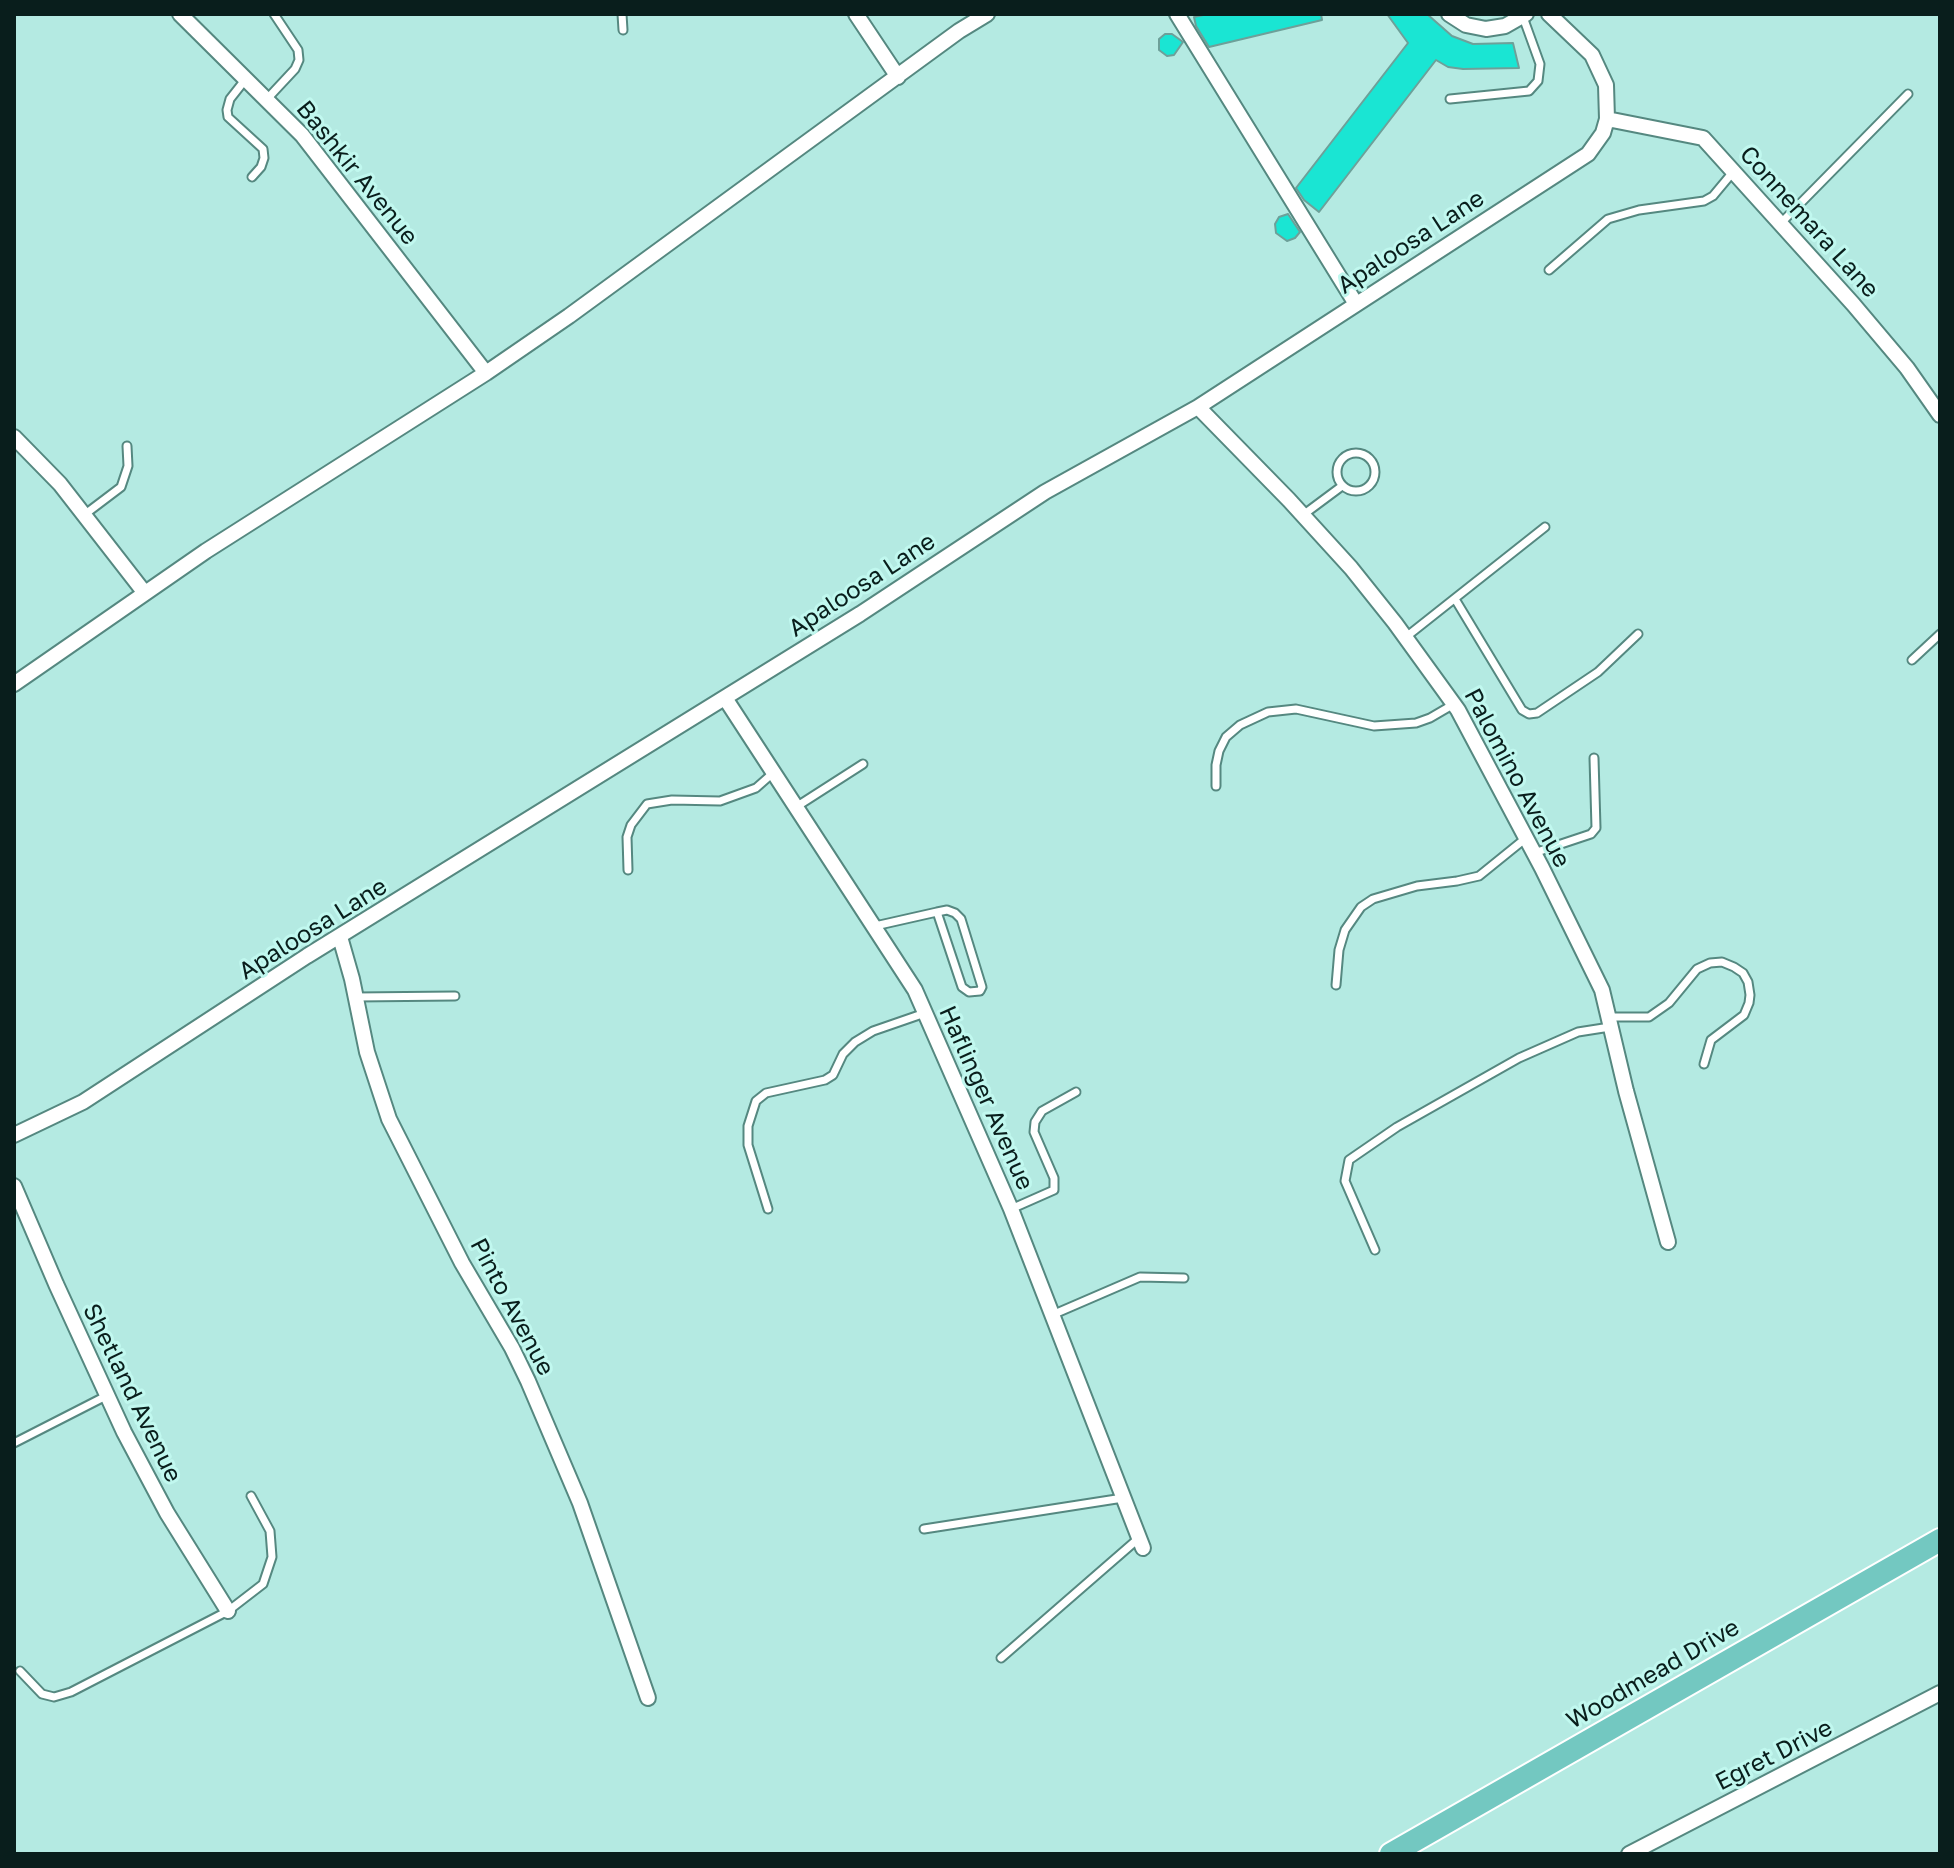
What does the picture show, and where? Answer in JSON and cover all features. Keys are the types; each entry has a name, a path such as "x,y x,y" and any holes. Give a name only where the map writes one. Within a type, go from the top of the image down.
{"main road":[{"name":"Woodmead Drive","path":"1391,1854 1940,1540"}],"street":[{"path":"856,14 898,77"},
{"path":"14,684 144,592 486,373 959,31 987,14"},
{"path":"1177,14 1356,304"},
{"path":"1449,14 1466,25 1486,29 1505,26 1524,16"},
{"path":"1549,14 1592,55 1606,85 1607,119"},
{"name":"Bashkir Avenue","path":"183,15 309,143 486,373"},
{"name":"Apaloosa Lane","path":"14,1135 83,1102 340,937 860,614 1045,492 1198,407 1588,154 1603,133 1607,119"},
{"name":"Connemara Lane","path":"1607,119 1699,136 1734,170 1907,368 1940,415"},
{"name":"Palomino Avenue","path":"1198,407 1351,568 1454,704 1534,853 1602,990 1668,1242"},
{"path":"14,437 60,484 144,592"},
{"name":"Haflinger Avenue","path":"725,698 906,975 925,1013 1011,1209 1141,1543"},
{"name":"Pinto Avenue","path":"340,937 367,1052 389,1119 455,1250 528,1381 580,1503 648,1698"},
{"name":"Shetland Avenue","path":"14,1186 18,1208 167,1513 228,1611"},
{"name":"Egret Drive","path":"1629,1854 1940,1693"}],"lane":[{"path":"267,99 295,69 299,60 298,50 274,14"},
{"path":"622,14 623,30"},
{"path":"1450,99 1529,91 1538,81 1540,64 1524,16"},
{"path":"246,78 230,99 227,110 228,117 237,127 263,149 261,167 252,177"},
{"path":"1781,223 1908,94"},
{"path":"1549,270 1608,219 1639,210 1704,201 1713,196 1734,170"},
{"path":"84,515 121,487 128,466 127,446"},
{"path":"1353,452 1369,458 1375,473 1372,481 1358,491 1342,486 1336,470 1339,462 1353,452"},
{"path":"1303,515 1342,486"},
{"path":"1406,637 1545,527"},
{"path":"1455,599 1522,710 1529,714 1537,713 1598,672 1638,634"},
{"path":"1912,660 1940,634"},
{"path":"1216,786 1216,765 1226,737 1240,725 1268,712 1296,709 1374,726 1416,723 1454,704"},
{"path":"1534,853 1591,834 1596,828 1594,758"},
{"path":"796,807 863,764"},
{"path":"628,870 627,837 631,825 647,804 672,800 720,801 756,788 773,773"},
{"path":"1336,985 1339,950 1345,930 1361,907 1373,899 1417,886 1479,876 1526,838"},
{"path":"874,926 937,912 947,910 955,913 961,919 982,987 980,991 969,992 962,987 937,912"},
{"path":"1375,1250 1345,1181 1349,1160 1397,1127 1519,1058 1578,1032 1611,1022 1649,1017 1669,1003 1697,969 1722,962 1734,967 1748,982 1749,1003 1744,1015 1711,1040 1704,1064"},
{"path":"356,997 455,996"},
{"path":"768,1209 748,1145 748,1126 756,1101 766,1093 825,1080 833,1075 843,1054 855,1042 873,1031 925,1013"},
{"path":"1011,1209 1054,1190 1054,1178 1034,1132 1035,1122 1042,1111 1076,1092"},
{"path":"1052,1315 1140,1277 1184,1278"},
{"path":"14,1443 108,1395"},
{"path":"20,1671 42,1694 54,1697 71,1692 228,1611 263,1584 272,1557 270,1531 251,1496"},
{"path":"924,1529 1123,1498"},
{"path":"1001,1658 1141,1543"}],"building":[{"path":"1208,14 1321,14 1322,20 1209,47 1194,17"},
{"path":"1387,14 1427,14 1452,36 1473,44 1513,43 1519,68 1463,69 1448,67 1436,60 1319,212 1304,200 1296,188 1408,43"},
{"path":"1165,34 1172,34 1183,42 1174,55 1167,56 1159,50 1159,39"},
{"path":"1288,214 1300,232 1287,241 1276,233 1275,224 1279,217"}]}
